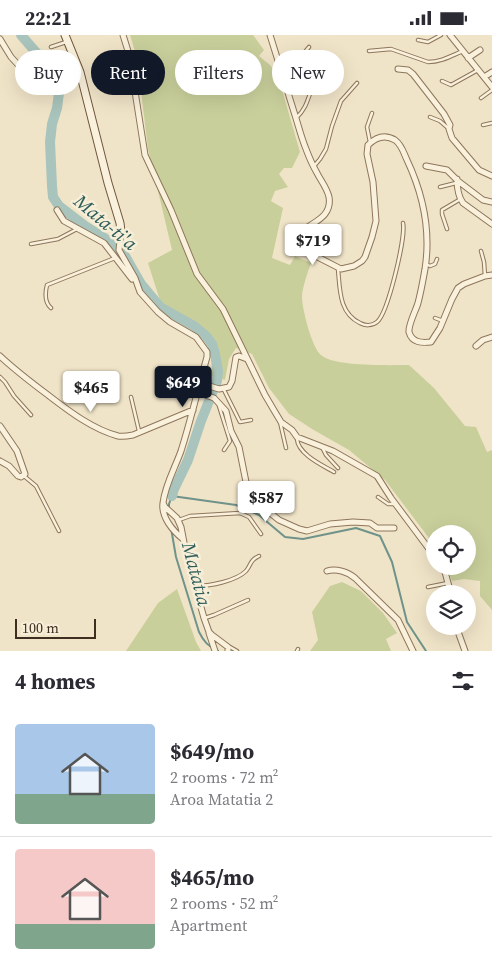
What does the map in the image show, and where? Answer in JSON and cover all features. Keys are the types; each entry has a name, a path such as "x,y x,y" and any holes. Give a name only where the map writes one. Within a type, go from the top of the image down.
{"main road":[{"path":"66,38 80,72 121,231"}],"street":[{"path":"124,35 132,64 145,155 198,274 223,309 265,395 280,421 297,437 333,451 377,476 426,545"},
{"path":"270,35 274,50"},
{"path":"450,35 492,89"},
{"path":"0,39 15,62"},
{"path":"468,58 480,50"},
{"path":"398,69 408,70 418,80 444,114 450,125 449,129 452,138 480,170 492,177"},
{"path":"484,77 492,72"},
{"path":"288,95 305,147 329,198 327,212 300,232 298,242 302,250 341,269 362,261 366,255 376,224 367,154 368,145 376,138 387,137 400,145 412,171 423,205 427,237 426,264 418,302 409,329 410,335 420,343 431,341 444,321 458,288 464,284 492,275"},
{"path":"426,165 447,170 457,181 484,200 492,202"},
{"path":"457,181 457,188 463,203 492,224"},
{"path":"57,210 64,221 104,243 119,256 135,278 140,293 170,322 196,337 207,352 178,461 164,493 163,514 183,539"},
{"path":"119,256 121,231"},
{"path":"476,346 482,340 492,337"},
{"path":"0,356 70,411 85,421 118,436 140,433 193,410"},
{"path":"200,383 221,389 229,387 236,357 239,356 247,359"},
{"path":"197,392 215,399 226,411 231,431 239,447 248,487 256,500 279,520 307,531 330,524 353,522 370,523 377,528 394,529"},
{"path":"0,426 17,451 24,470 24,476 18,476 9,466 0,461"},
{"path":"163,503 179,520 195,586 215,651"},
{"path":"327,571 343,572 355,578 398,620 413,651"},
{"path":"445,575 448,583"},
{"path":"209,632 228,649"},
{"path":"459,635 464,651"}],"lane":[{"path":"418,40 428,42 441,35"},
{"path":"51,47 66,38"},
{"path":"369,51 390,49 432,62 463,51"},
{"path":"442,81 451,85 478,70"},
{"path":"314,167 326,149 341,101 356,83"},
{"path":"481,98 492,89"},
{"path":"296,117 304,111 310,95"},
{"path":"370,143 367,127 372,113"},
{"path":"430,117 440,121 449,129"},
{"path":"483,125 492,123"},
{"path":"440,187 457,181"},
{"path":"447,229 442,210 461,199"},
{"path":"338,268 343,306 349,316 365,326 376,323 383,313 395,273 402,244 403,223"},
{"path":"31,244 58,239 78,228"},
{"path":"481,251 485,276"},
{"path":"51,308 46,303 47,285 119,256"},
{"path":"426,264 430,266 435,264 437,259"},
{"path":"435,318 444,321"},
{"path":"0,377 31,415"},
{"path":"221,389 240,422 251,420"},
{"path":"131,397 140,433"},
{"path":"215,399 230,441 224,450"},
{"path":"280,421 286,448"},
{"path":"297,437 299,447 304,452 334,472"},
{"path":"323,447 326,455 338,467"},
{"path":"24,476 36,486 59,531"},
{"path":"378,497 388,504 395,503"},
{"path":"179,520 190,516 242,514 249,517 261,534"},
{"path":"195,586 212,585 237,577 259,555"},
{"path":"438,585 448,583"},
{"path":"204,618 248,600"},
{"path":"228,649 237,651"}],"green space":[{"path":"130,35 253,35 264,50 262,52 262,50 175,50 175,95 262,95 262,58 272,68 272,95 284,95 300,152 292,168 284,168 279,174 288,187 275,191 271,201 283,208 272,258 290,265 295,256 311,263 305,280 302,303 311,337 321,355 338,362 409,365 434,388 465,426 476,427 487,452 492,450 492,610 480,596 480,581 464,579 452,581 450,575 476,575 476,525 426,525 426,534 385,480 349,450 289,414 269,388 252,354 236,348 229,359 225,380 212,376 211,350 207,344 196,332 164,313 148,263 172,250 148,149 141,95 165,95 165,50 135,50"},
{"path":"342,582 361,591 383,613 397,633 386,639 391,651 310,651 318,640 312,612 330,586"},
{"path":"177,589 201,651 126,651 158,603"}],"waterway":[{"name":"Mata-ti'a","path":"21,35 54,73 59,93 50,142 53,197 59,206 106,239 125,256 141,284 160,307 194,326 212,344 218,371 217,381 188,460 172,496"},
{"path":"169,509 172,496 236,505 259,515 285,537 303,539 356,528 380,536 392,562 407,622 426,651"},
{"name":"Matatia","path":"171,528 176,557 199,632 207,643 218,651"}]}
